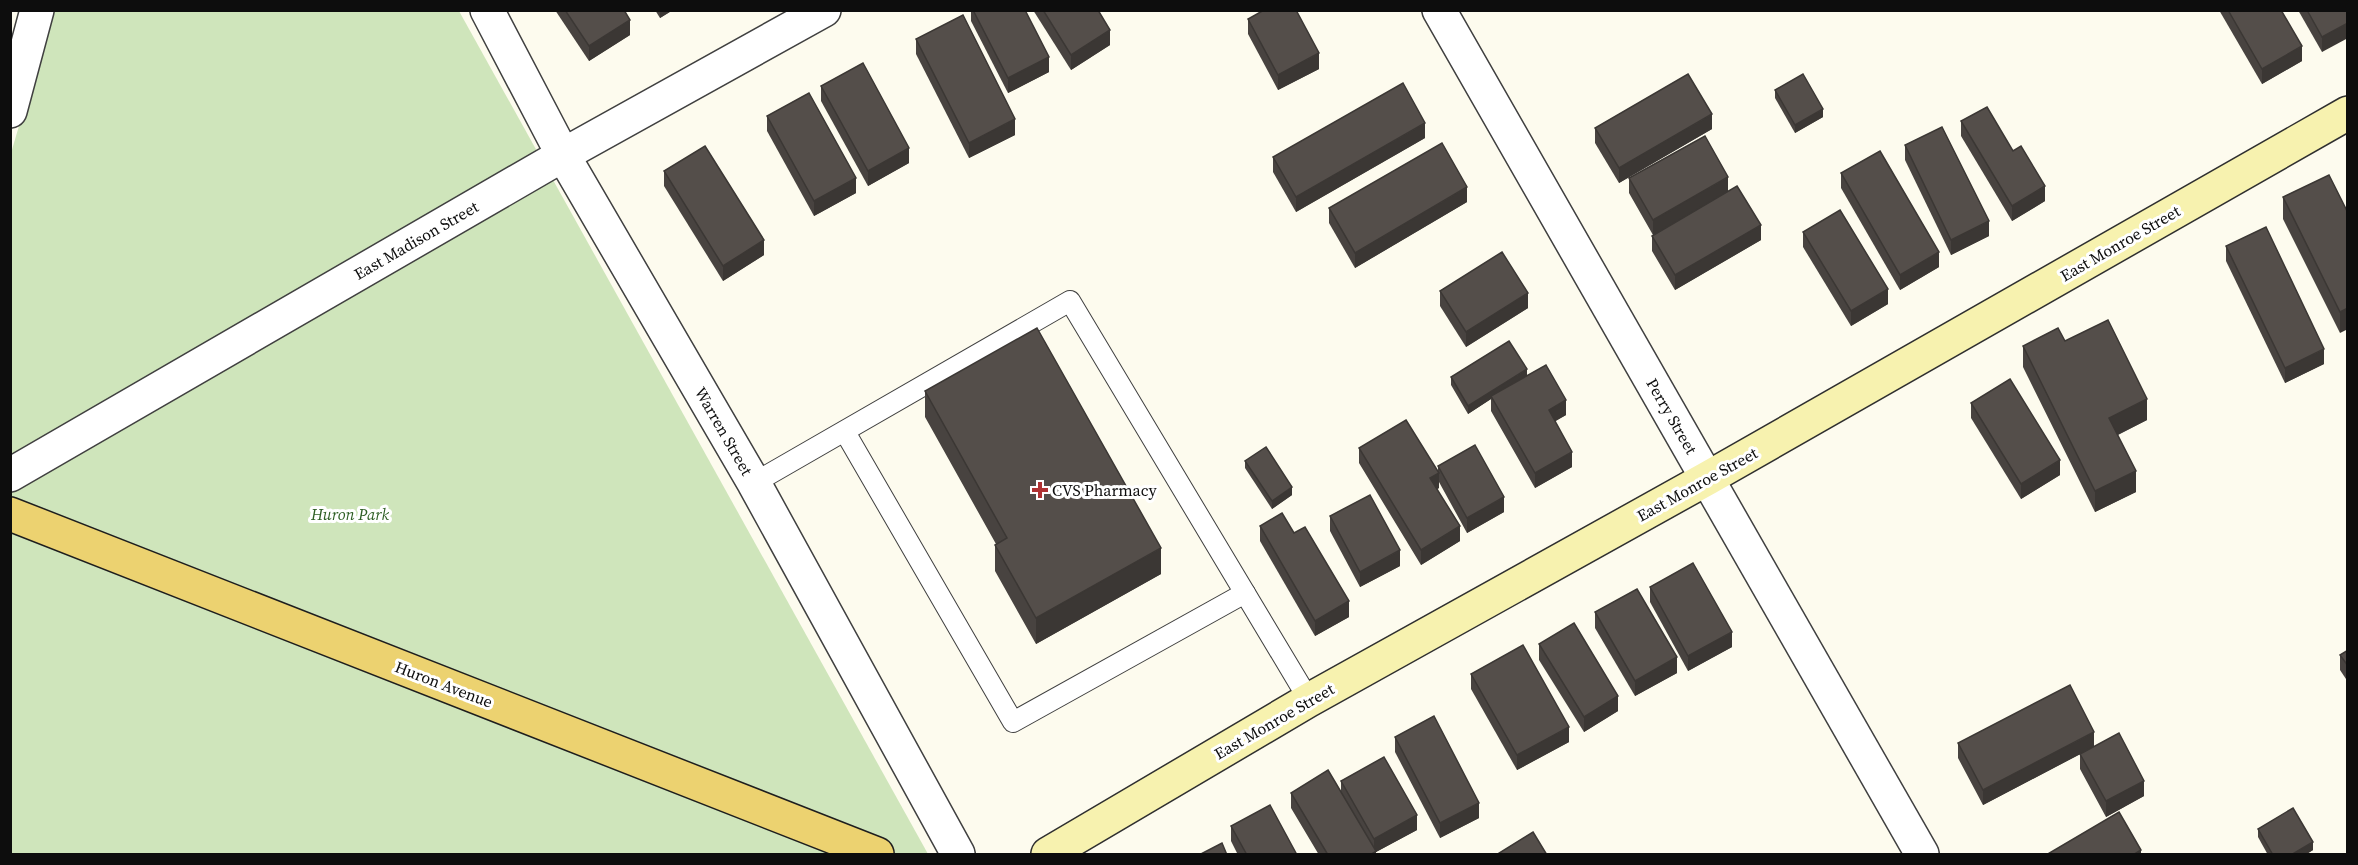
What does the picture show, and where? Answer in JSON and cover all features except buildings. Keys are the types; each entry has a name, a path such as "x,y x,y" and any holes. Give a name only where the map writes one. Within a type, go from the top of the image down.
{"main road":[{"name":"East Monroe Street","path":"1048,855 1309,700 1708,478 2348,113"},
{"name":"Huron Avenue","path":"10,514 877,855"}],"street":[{"path":"10,111 37,10"},
{"name":"Warren Street","path":"487,10 563,155 754,483 958,855"},
{"name":"East Madison Street","path":"10,475 563,155 824,10"},
{"name":"Perry Street","path":"1439,10 1922,855"}],"lane":[{"path":"754,483 1070,301 1309,700"},
{"path":"845,432 1013,722 1245,593"}],"green space":[{"name":"Huron Park","path":"53,11 459,11 928,854 12,854 11,153"}],"place":[{"name":"CVS Pharmacy","path":"1040,490"}]}
